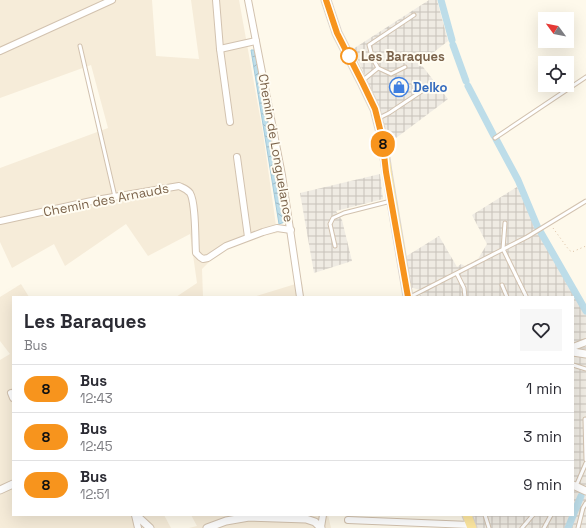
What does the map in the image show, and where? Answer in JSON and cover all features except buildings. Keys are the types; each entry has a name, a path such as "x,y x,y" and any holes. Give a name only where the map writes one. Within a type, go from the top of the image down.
{"main road":[{"path":"326,0 337,33 375,109 382,137 391,201 409,296"},
{"path":"467,516 471,526"}],"street":[{"path":"0,51 112,0"},
{"path":"216,0 220,49 230,122"},
{"name":"Chemin de Longuelance","path":"248,0 291,230 300,296"},
{"path":"220,49 256,41"},
{"path":"237,157 248,237"},
{"name":"Chemin des Arnauds","path":"0,221 115,197 179,186 190,194 193,202 196,253 203,259 208,258 226,246 248,237 277,228 291,230"},
{"path":"574,347 586,342"},
{"path":"574,352 586,354"},
{"path":"0,490 12,484"},
{"path":"574,486 586,491"},
{"path":"136,516 138,528"},
{"path":"137,516 150,528"},
{"path":"321,528 323,516"},
{"path":"207,528 226,521 249,517 306,519 315,522 321,528"},
{"path":"348,520 471,526"}],"lane":[{"path":"405,68 391,74 378,68 373,59 369,45 414,15"},
{"path":"80,46 115,197"},
{"path":"362,81 378,68"},
{"path":"495,138 586,77"},
{"path":"377,118 390,112 425,89"},
{"path":"335,246 330,224 335,216 391,201"},
{"path":"411,296 457,274 586,201"},
{"path":"505,223 503,249 526,296"},
{"path":"457,274 464,288 465,296"},
{"path":"502,286 507,296"},
{"path":"574,365 586,369"},
{"path":"586,419 586,460"},
{"path":"574,486 586,463"},
{"path":"578,528 583,508 586,503"},
{"path":"485,516 489,528"},
{"path":"522,528 532,516"},
{"path":"544,528 550,516"}],"path":[{"path":"547,224 554,229 572,252 586,246"}],"shaded area":[{"path":"0,0 152,0 156,56 199,59 191,0 239,0 263,133 277,233 252,238 231,247 211,260 202,269 203,296 178,296 197,283 190,234 148,256 126,224 65,266 54,244 12,268 0,242 0,168 108,128 91,65 0,98"},
{"path":"429,0 437,0 448,41 420,63 448,99 388,144 381,111 353,49"},
{"path":"380,174 383,199 336,211 342,220 352,261 314,273 300,193"},
{"path":"517,187 536,229 573,289 586,315 586,528 477,528 472,516 574,516 574,296 419,296 422,294 420,290 410,287 405,257 439,236 457,267 461,264 465,266 478,259 487,244 472,215"},
{"path":"302,282 304,296 256,296"},
{"path":"21,284 28,296 12,296 12,516 165,516 171,528 0,528 0,360 10,354 0,341 0,297"},
{"path":"192,516 328,516 331,528 189,528 197,526"}],"water":[{"path":"251,50 255,50 285,222 279,224"}],"waterway":[{"path":"441,0 452,40"},
{"path":"453,45 466,81"},
{"path":"468,86 494,136"},
{"path":"496,139 518,180 538,228"},
{"path":"540,231 586,311"},
{"path":"574,513 581,496"},
{"path":"568,528 573,516"}],"bus line":[{"name":"8","path":"326,0 337,33 375,109 382,137 386,172 408,296"}],"place":[{"name":"Les Baraques","path":"349,56"},
{"name":"Delko","path":"399,87"}]}
